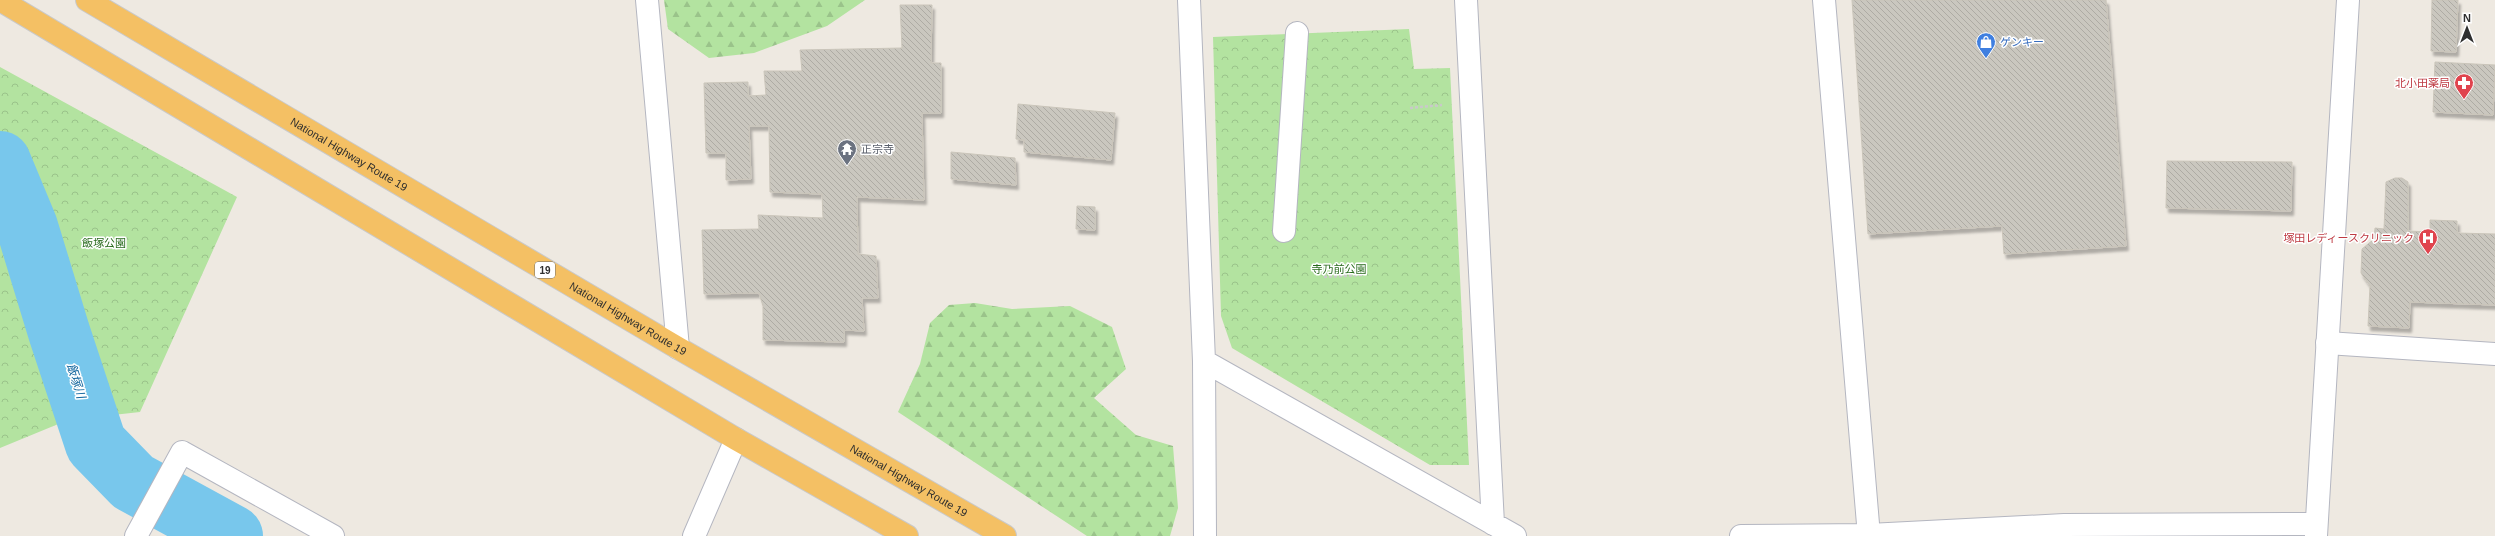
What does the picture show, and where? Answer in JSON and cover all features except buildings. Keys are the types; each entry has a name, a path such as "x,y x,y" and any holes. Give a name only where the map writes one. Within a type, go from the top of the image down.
{"highway":[{"path":"0,0 736,439 907,536"},
{"name":"National Highway Route 19","path":"87,0 678,348 1005,536"}],"street":[{"path":"647,0 678,348"},
{"path":"1189,0 1204,361 1204,536"},
{"path":"1466,0 1493,524"},
{"path":"1824,0 1869,535"},
{"path":"1741,536 2063,531 2316,530 2348,0"},
{"path":"1284,231 1297,33"},
{"path":"2327,343 2495,354"},
{"path":"1204,361 1515,536"},
{"path":"694,536 736,439"},
{"path":"138,535 182,452 333,536"}],"path":[{"path":"1324,277 1363,275"}],"green space":[{"path":"664,0 865,0 827,26 754,53 709,58 668,29"},
{"name":"寺乃前公園","path":"1409,29 1414,69 1450,68 1469,465 1430,465 1232,348 1221,316 1213,37"},
{"name":"飯塚公園","path":"0,67 237,197 140,412 68,420 0,448"},
{"path":"975,303 1012,309 1070,306 1112,327 1126,369 1094,398 1136,435 1173,446 1178,508 1170,536 1087,536 898,412 920,364 930,323 949,305"}],"waterway":[{"name":"飯塚川","path":"0,162 27,227 59,332 96,444 133,482 232,536"}],"place":[{"name":"ゲンキー","path":"1986,59"},
{"name":"北小田薬局","path":"2464,100"},
{"name":"正宗寺","path":"847,166"},
{"name":"塚田レディースクリニック","path":"2428,255"}]}
